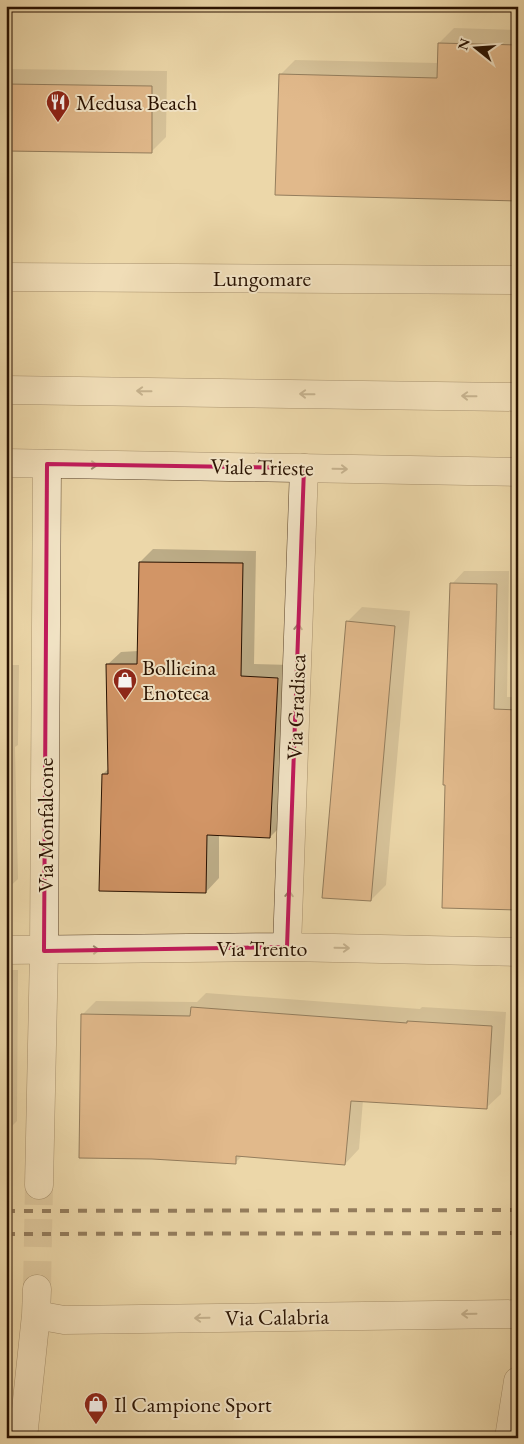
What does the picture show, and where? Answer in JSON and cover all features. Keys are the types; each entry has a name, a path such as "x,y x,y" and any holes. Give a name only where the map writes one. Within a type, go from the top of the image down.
{"street":[{"name":"Lungomare","path":"6,277 518,280"},
{"path":"6,390 518,397"},
{"name":"Viale Trieste","path":"6,463 518,472"},
{"name":"Via Monfalcone","path":"39,1185 44,951 47,464"},
{"name":"Via Gradisca","path":"287,947 304,468"},
{"name":"Via Trento","path":"6,950 287,947 518,952"},
{"name":"Via Calabria","path":"23,1438 37,1302 64,1320 518,1314"},
{"path":"509,1438 518,1381"}],"highlighted area":[{"path":"47,464 304,468 287,947 44,951"}],"building":[{"path":"438,43 518,45 518,201 275,195 279,74 437,78"},
{"path":"6,84 152,86 152,153 6,151"},
{"path":"139,562 243,563 241,676 278,678 270,838 207,835 206,893 99,891 102,774 108,774 106,664 137,664"},
{"path":"450,583 497,584 494,709 518,710 518,910 442,908 445,785 443,785"},
{"path":"346,621 395,626 371,901 322,898"},
{"path":"191,1007 407,1023 407,1021 492,1026 487,1109 351,1101 345,1165 236,1156 236,1164 152,1159 79,1158 81,1014 190,1016"}],"tunnel":[{"path":"37,1289 39,1185"}],"railway":[{"path":"6,1211 518,1210"},
{"path":"6,1234 518,1233"}],"place":[{"name":"Medusa Beach","path":"58,123"},
{"name":"Bollicina Enoteca","path":"125,701"},
{"name":"Il Campione Sport","path":"96,1425"}]}
